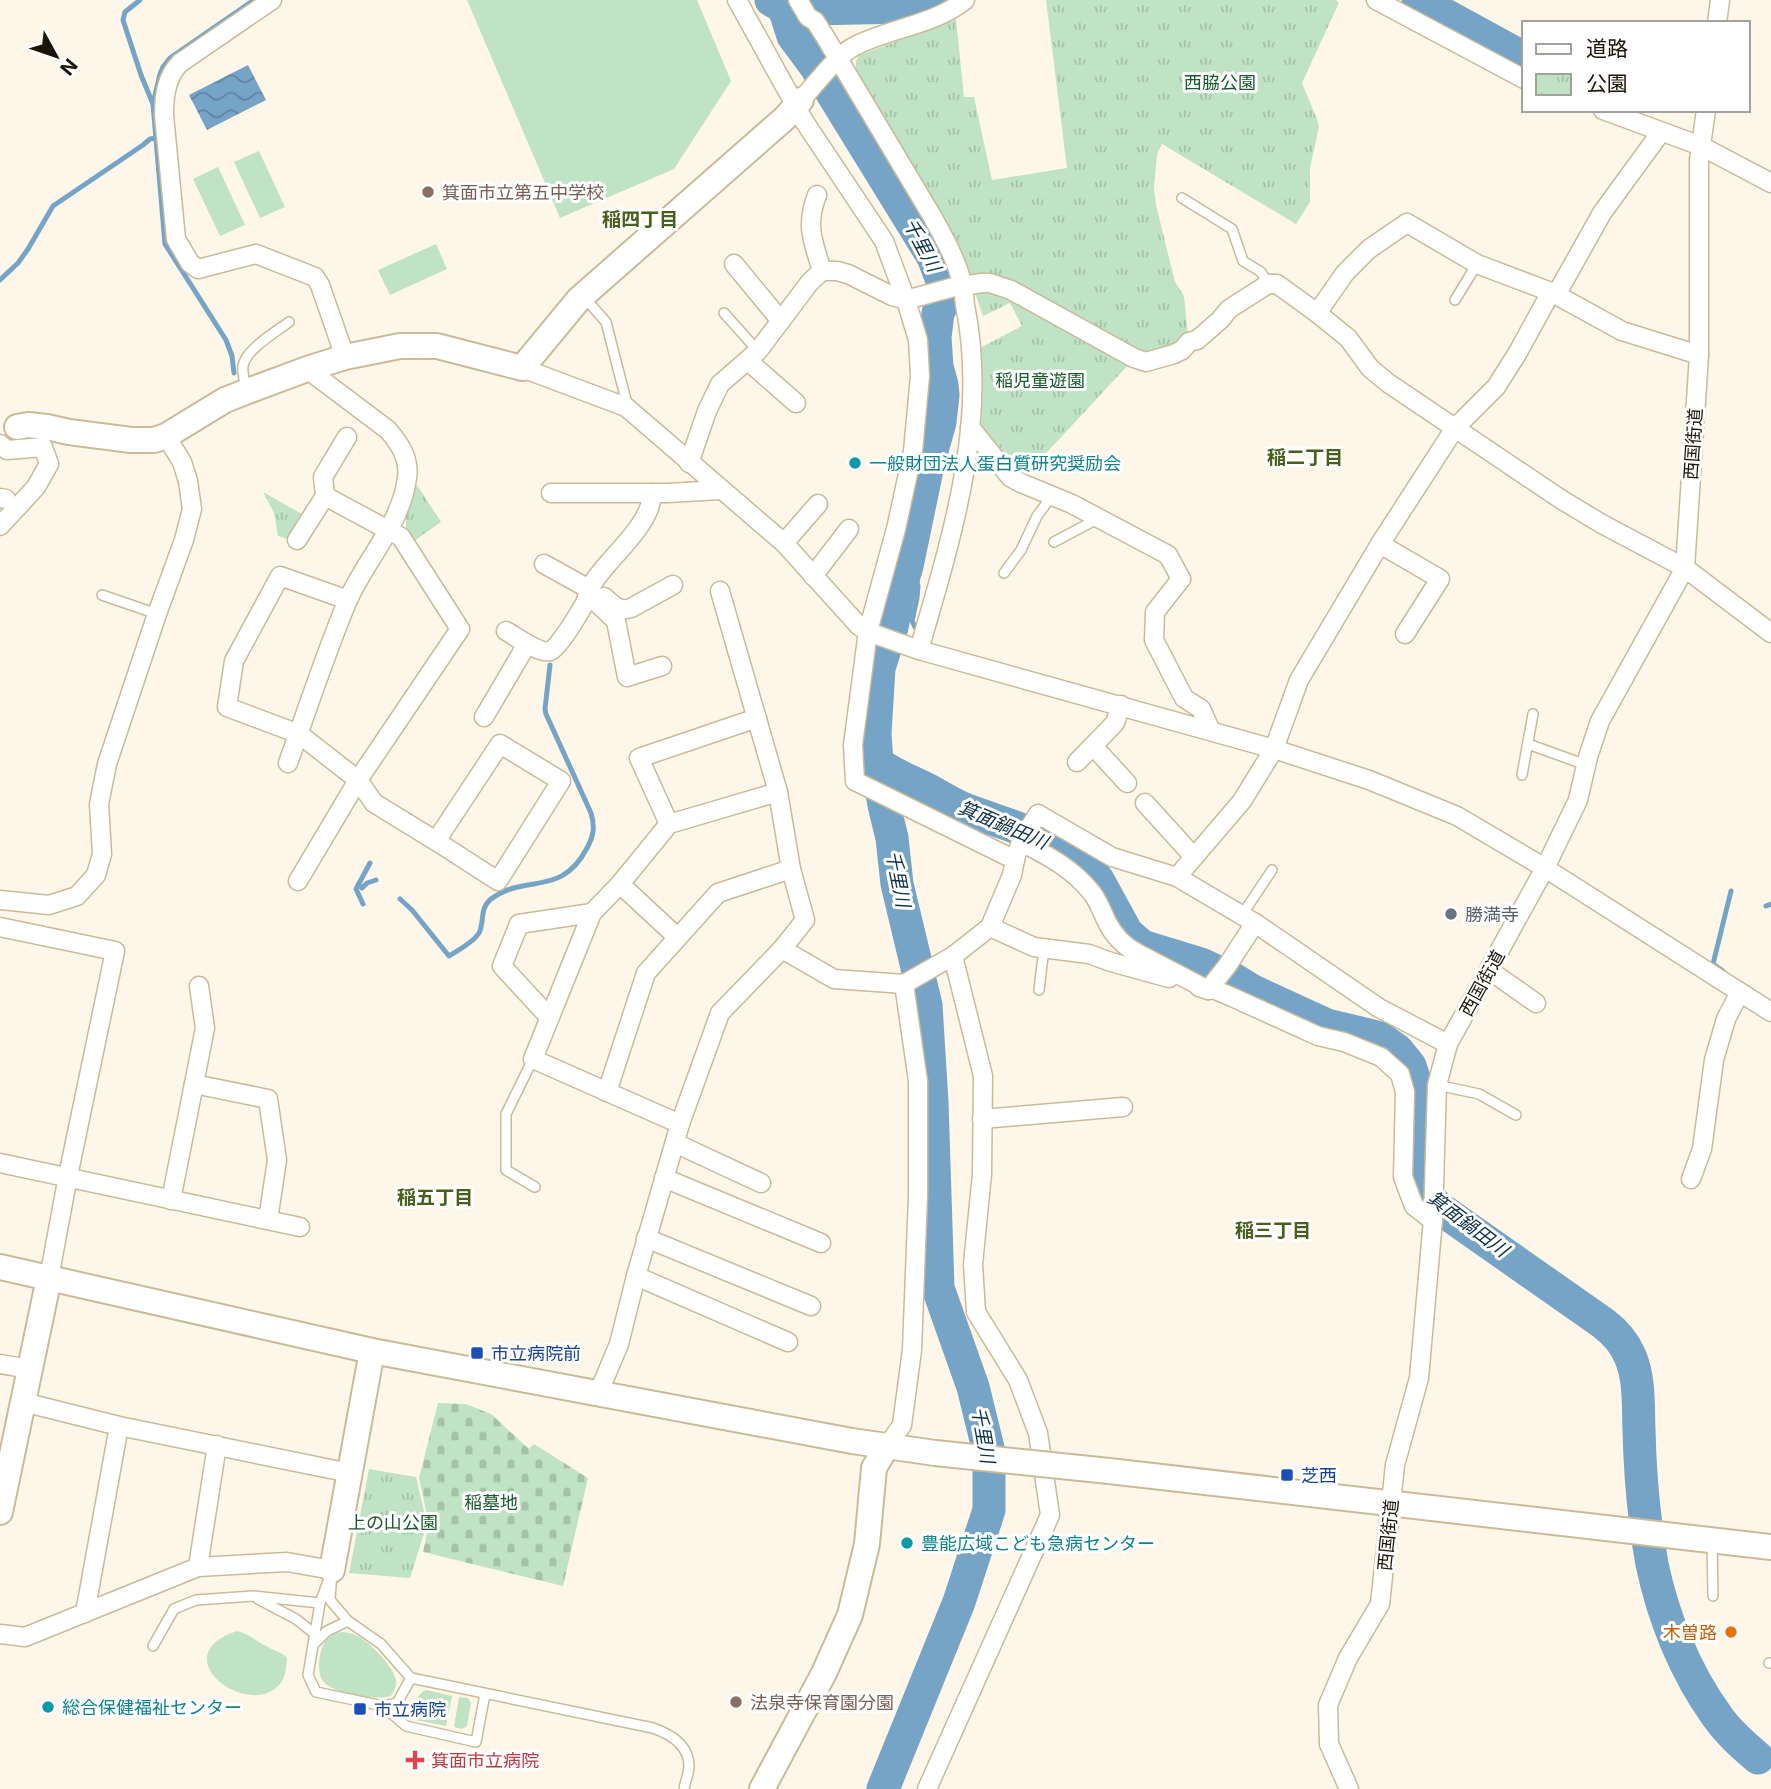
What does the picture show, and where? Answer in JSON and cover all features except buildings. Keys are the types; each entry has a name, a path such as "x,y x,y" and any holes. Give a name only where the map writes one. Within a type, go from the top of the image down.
{"street":[{"path":"272,0 180,63 168,83 164,116 176,239 190,264 198,269 256,254 315,277 345,357"},
{"path":"737,0 799,103 804,121 884,241 910,300 918,340 920,376 914,451 871,632 853,746 855,781 1015,860"},
{"path":"798,0 808,17 815,22 835,63 936,223 947,245 973,359 973,396 966,463 955,518 917,650"},
{"path":"522,368 583,295 785,118 835,63 856,45 943,14 965,0"},
{"path":"1376,0 1522,78"},
{"path":"1717,21 1720,0"},
{"path":"1608,112 1701,146 1771,183"},
{"name":"西国街道","path":"1349,1789 1329,1744 1328,1705 1349,1658 1380,1604 1395,1465 1419,1378 1433,1221 1437,1086 1448,1044 1545,868 1578,800 1600,721 1685,568 1699,355 1699,160 1706,112"},
{"path":"1177,877 1242,801 1274,749 1299,680 1380,544 1455,428 1496,387 1602,213 1661,132"},
{"path":"817,195 812,207 810,233 822,271"},
{"path":"1317,313 1345,273 1369,249 1408,223 1477,264 1554,293 1622,331 1699,355"},
{"path":"734,264 781,321"},
{"path":"689,463 707,411 720,384 753,356 810,282 822,271 848,274 891,296 910,300 958,286 989,283 1011,290 1134,358 1146,362 1174,354 1196,340 1229,309 1268,284 1277,284 1348,338 1370,368 1388,383 1562,500 1685,568 1771,633"},
{"path":"0,526 36,487 49,464 43,447 7,450 6,434 28,425 131,440 154,440 166,436 207,410 248,391 345,357 400,346 437,346 522,368 626,407 784,544 859,626 917,650 1274,749 1369,780 1457,816 1545,868 1771,1012"},
{"path":"753,356 796,403"},
{"path":"288,763 348,600 388,531 403,499 408,475 405,454 388,430 307,369"},
{"path":"970,427 1010,477 1099,518 1168,555 1181,579 1155,612 1154,640 1184,698 1201,709 1211,731"},
{"path":"0,900 49,905 77,896 96,875 102,854 99,804 107,764 190,523 192,509 188,481 182,462 166,436"},
{"path":"297,540 325,496 323,477 347,437"},
{"path":"551,493 696,492 720,489"},
{"path":"506,631 538,650 552,650 585,603 589,590 646,513 651,505 652,493"},
{"path":"298,881 358,780 460,629 401,537 325,496"},
{"path":"784,544 818,504"},
{"path":"813,576 849,529"},
{"path":"1380,544 1440,579 1405,634"},
{"path":"544,564 620,610 640,603 673,585"},
{"path":"348,600 280,576 234,661 227,707 299,734 358,780 374,803 498,881 561,781 500,744 436,841"},
{"path":"589,590 597,603 616,621 627,677 662,666"},
{"path":"598,1394 619,1344 674,1143 720,1013 805,920 791,869 778,792 720,591"},
{"path":"484,717 527,643"},
{"path":"1077,762 1115,723 1121,705"},
{"path":"669,824 639,758 757,718"},
{"path":"1093,746 1127,783"},
{"path":"680,1124 533,1059 592,913 620,884 669,824 778,792"},
{"path":"1145,803 1194,857"},
{"path":"782,948 834,979 904,984 953,956 990,927 1012,875 1022,840 1038,814 1112,857 1177,877 1249,919 1379,1008 1448,1044"},
{"path":"1022,840 1071,870 1094,895 1111,930 1126,947 1318,1036 1344,1042 1381,1057 1400,1074 1405,1093 1403,1177 1414,1206 1433,1221"},
{"path":"607,1092 646,973 718,893 791,869"},
{"path":"620,884 677,937"},
{"path":"549,1017 502,966 519,923 592,913"},
{"path":"1210,986 1227,966 1249,919"},
{"path":"0,927 115,951 68,1176 50,1278 1,1504"},
{"path":"990,927 1034,947 1089,954 1111,962 1210,986"},
{"path":"927,1789 1050,1515 1038,1433 1018,1380 976,1312 973,1264 982,1174 983,1076 953,956"},
{"path":"1489,970 1536,1003"},
{"path":"762,1789 824,1673 850,1615 867,1544 874,1468 902,1425 912,1350 918,1195 918,1082 904,984"},
{"path":"171,1200 205,1028 199,985"},
{"path":"1691,1179 1702,1149 1714,1060 1726,1019 1740,992"},
{"path":"194,1084 268,1099 276,1160 268,1220"},
{"path":"982,1119 1124,1107"},
{"path":"674,1143 761,1182"},
{"path":"0,1163 300,1227"},
{"path":"664,1178 821,1243"},
{"path":"646,1238 811,1306"},
{"path":"0,1267 372,1350 852,1441 935,1453 1771,1547"},
{"path":"636,1276 788,1342"},
{"path":"0,1634 25,1637 198,1567 287,1562 332,1570 372,1350"},
{"path":"0,1364 30,1369"},
{"path":"23,1402 119,1426 350,1473"},
{"path":"85,1613 119,1426"},
{"path":"198,1567 217,1445"}],"lane":[{"path":"1182,198 1232,229 1243,261 1261,272 1268,284"},
{"path":"1455,300 1477,264"},
{"path":"583,295 606,322 626,407"},
{"path":"724,313 753,356"},
{"path":"248,391 244,382 245,359 257,346 289,322"},
{"path":"1004,573 1021,550 1037,516 1052,496"},
{"path":"1054,542 1099,518"},
{"path":"102,595 157,614"},
{"path":"1522,775 1532,714"},
{"path":"1528,744 1586,765"},
{"path":"1249,919 1272,870"},
{"path":"1039,990 1044,948"},
{"path":"533,1059 506,1114 506,1170 535,1187"},
{"path":"1437,1086 1479,1094 1516,1115"},
{"path":"1712,1539 1713,1596"},
{"path":"332,1570 320,1603 309,1675 316,1692 383,1706 397,1703 411,1678"},
{"path":"332,1570 330,1600 348,1621 381,1644 411,1678 668,1733 682,1745 689,1765 684,1789"},
{"path":"153,1646 174,1609 197,1600 254,1596 320,1603"},
{"path":"254,1596 296,1619 315,1634"},
{"path":"313,1645 327,1631 348,1621"},
{"path":"383,1706 406,1726 476,1742 485,1694"}],"green space":[{"path":"467,0 697,0 731,81 674,169 560,218"},
{"name":"西脇公園","path":"1046,0 1336,0 1339,3 1302,83 1319,127 1310,168 1310,202 1296,224 1162,144 1157,154 1154,189 1156,205 1175,282 1184,296 1188,336 1180,344 1146,356 970,278 948,226 857,71 856,61 860,55 956,19 964,97 974,97 992,180 1067,168"},
{"path":"259,151 285,207 260,218 234,162"},
{"path":"218,167 245,225 220,236 193,179"},
{"path":"436,244 447,269 390,295 378,270"},
{"name":"稲児童遊園","path":"989,289 1007,295 1130,363 1024,477 1018,475 981,427 983,379 980,348 1022,326 1010,303 983,316 974,290"},
{"path":"417,485 441,522 414,541 406,530 406,517"},
{"path":"263,492 302,514 288,539 278,536 274,513"},
{"name":"稲墓地","path":"438,1403 466,1404 491,1414 529,1449 534,1444 588,1478 563,1586 423,1552 429,1524 419,1478"},
{"name":"上の山公園","path":"369,1469 416,1477 427,1524 410,1578 349,1573"},
{"path":"237,1631 287,1658 282,1681 266,1693 250,1695 233,1690 218,1681 209,1669 207,1655 216,1642"},
{"path":"342,1632 359,1637 385,1660 396,1680 391,1696 376,1698 355,1695 335,1690 323,1681 319,1666 322,1648 334,1634"},
{"path":"426,1690 452,1696 446,1726 408,1717 407,1711"},
{"path":"459,1697 468,1698 471,1703 467,1726 462,1729 454,1727"}],"water":[{"path":"248,65 266,100 207,130 189,95"}],"waterway":[{"path":"140,0 125,12 123,20 153,104"},
{"path":"234,373 226,340 165,244 153,104 160,74 170,58 254,0"},
{"name":"千里川","path":"771,0 785,11 793,36 816,67 933,257 946,296 938,313 935,337 937,367 943,395 940,422 892,627 879,668 875,734 897,884 926,1005 938,1288 973,1387 989,1452 989,1510 959,1602 883,1789"},
{"path":"785,11 905,7 932,0"},
{"path":"1418,0 1522,57"},
{"path":"0,280 18,263 53,206 150,139 156,138"},
{"path":"907,566 915,573 918,586 912,621 917,631"},
{"path":"885,594 898,596"},
{"path":"400,899 449,956 479,933 485,907 491,899 504,891 554,879 566,873 587,848 593,831 591,813 546,714 550,665"},
{"name":"箕面鍋田川","path":"877,762 958,806 1038,836 1071,854 1098,880 1127,933 1142,946 1201,964 1327,1025 1380,1038 1397,1050 1410,1066 1416,1084 1416,1175 1420,1189 1439,1208 1603,1323 1628,1351 1637,1383 1640,1463 1647,1531 1662,1604 1685,1663 1705,1699 1726,1727 1758,1758"},
{"path":"363,904 356,889 370,863"},
{"path":"358,885 362,888 376,880"},
{"path":"1723,971 1713,964 1731,891"},
{"path":"1766,906 1771,904"}],"place":[{"name":"箕面市立第五中学校","path":"428,192"},
{"name":"一般財団法人蛋白質研究奨励会","path":"855,463"},
{"name":"勝満寺","path":"1451,914"},
{"name":"市立病院前","path":"477,1353"},
{"name":"芝西","path":"1287,1475"},
{"name":"豊能広域こども急病センター","path":"907,1543"},
{"name":"木曽路","path":"1731,1632"},
{"name":"法泉寺保育園分園","path":"736,1702"},
{"name":"総合保健福祉センター","path":"48,1707"},
{"name":"市立病院","path":"360,1709"},
{"name":"箕面市立病院","path":"415,1760"}],"district":[{"name":"稲四丁目","path":"640,219"},
{"name":"稲二丁目","path":"1305,457"},
{"name":"稲五丁目","path":"435,1197"},
{"name":"稲三丁目","path":"1273,1230"}]}
